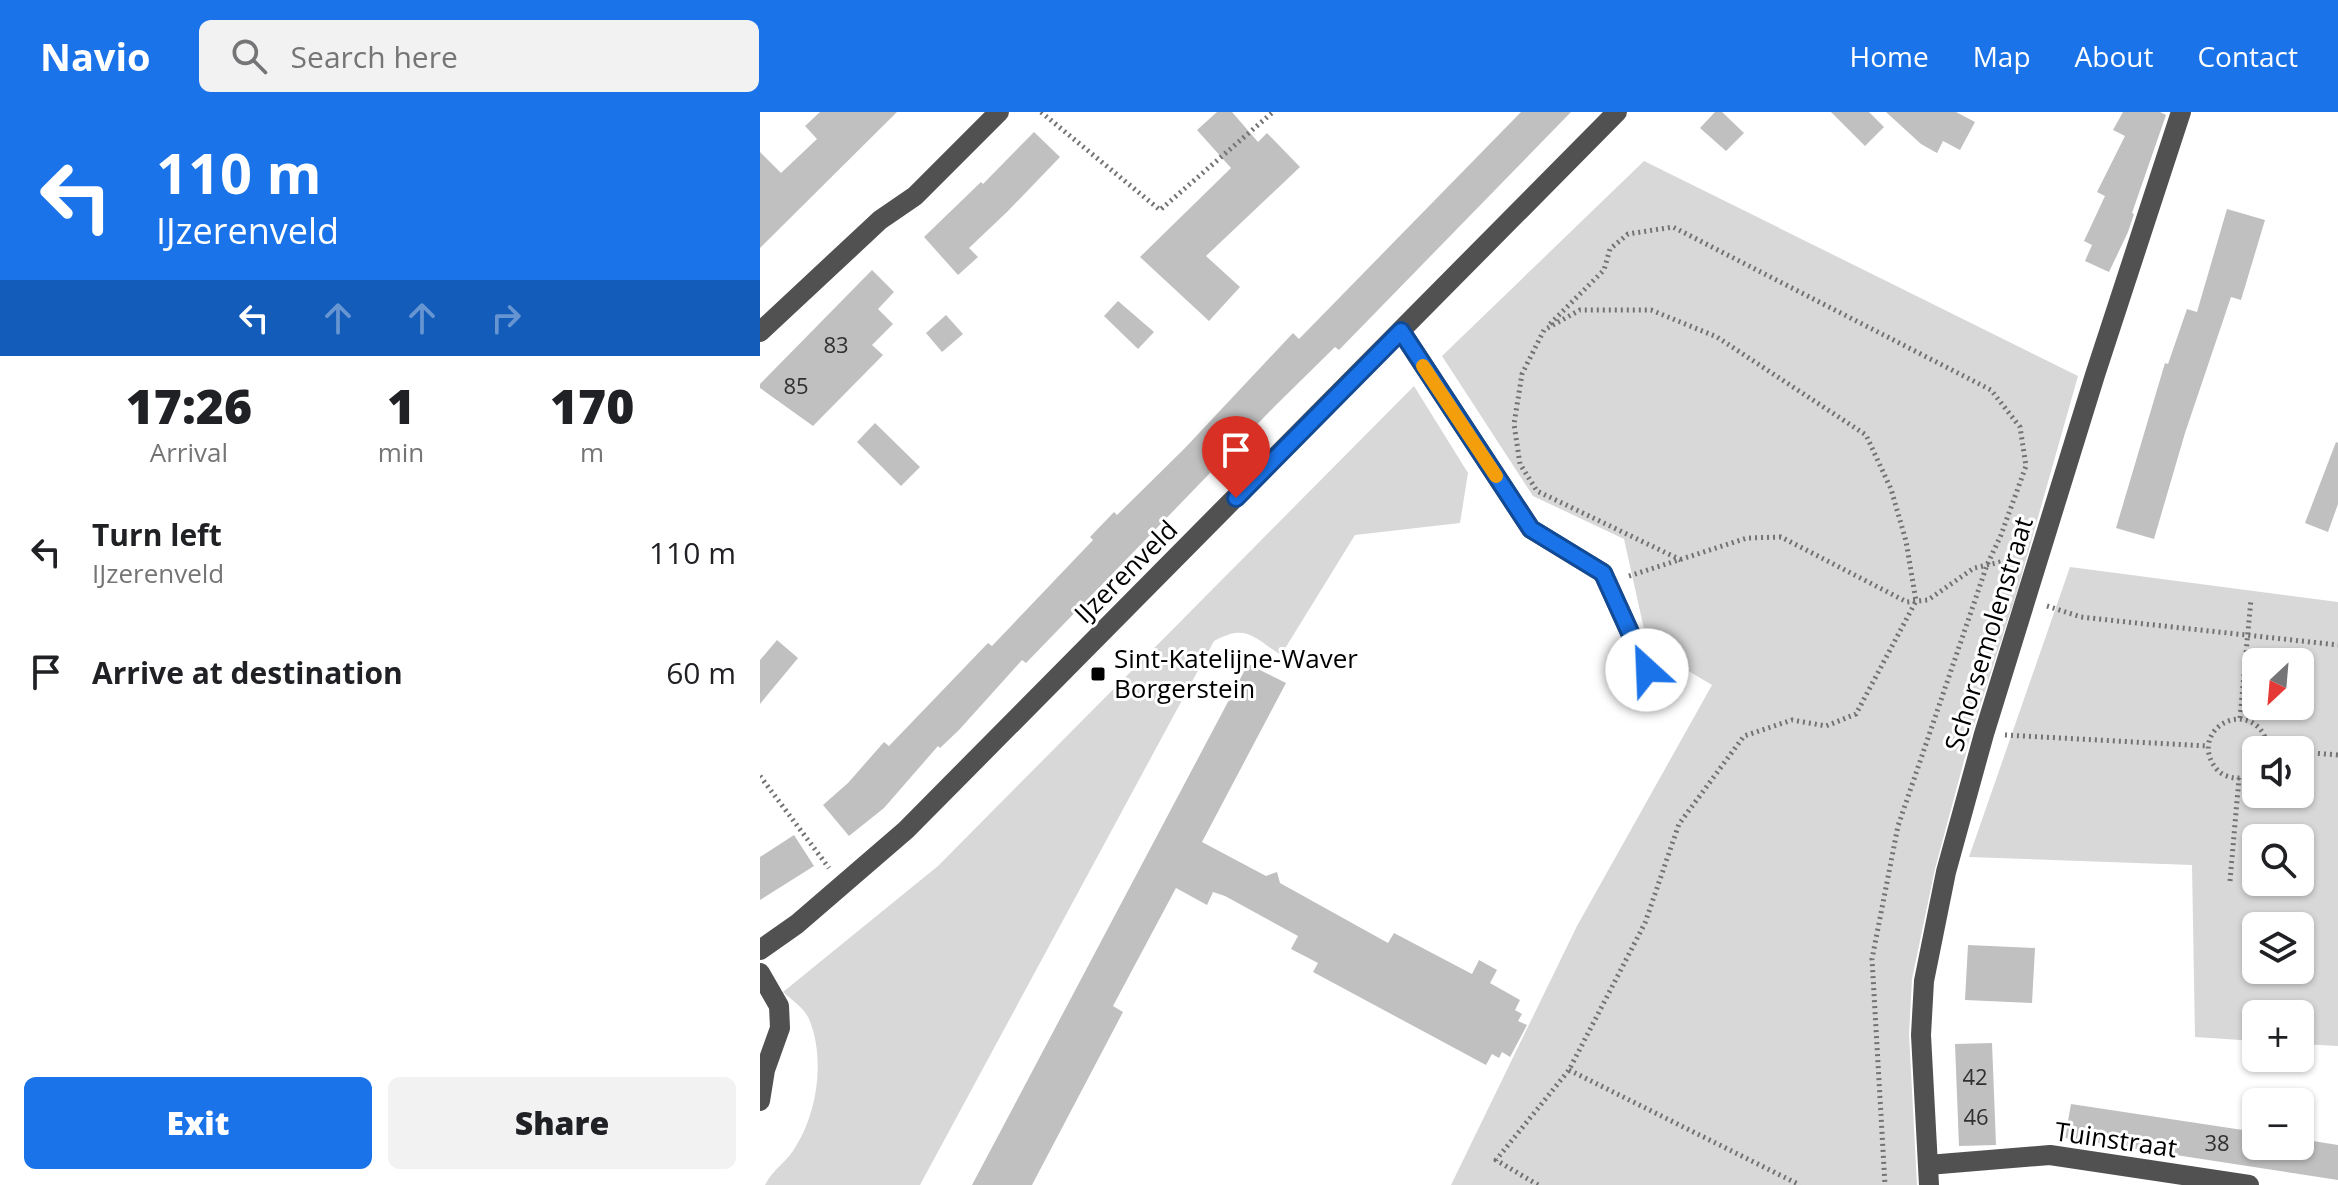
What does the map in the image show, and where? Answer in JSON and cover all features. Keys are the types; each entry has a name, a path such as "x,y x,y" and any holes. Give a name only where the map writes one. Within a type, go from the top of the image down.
{"street":[{"path":"760,332 880,220 915,196 999,112"},
{"name":"IJzerenveld","path":"760,950 797,924 906,830 1617,112"},
{"name":"Schorsemolenstraat","path":"1928,1175 1921,1035 1924,981 1946,872 1984,734 2095,375 2181,112"},
{"path":"1401,331 1531,529 1603,573 1647,670"},
{"path":"760,973 779,1006 780,1028 765,1070 760,1101"},
{"name":"Tuinstraat","path":"1928,1175 2050,1155 2249,1185"}],"path":[{"path":"1041,112 1160,210 1273,112"},
{"path":"1681,560 1537,491 1520,464 1514,424 1522,374 1544,330 1604,270 1610,249 1628,234 1673,227 1991,390 2020,427 2026,466 1987,565 1898,826 1872,959 1885,1185"},
{"path":"1538,1185 1496,1160 1569,1070 1645,923 1679,824 1744,736 1792,720 1826,726 1856,714 1916,601 1906,541 1891,489 1866,435 1717,337 1651,310 1580,310 1544,330"},
{"path":"1608,583 1747,538 1781,537 1907,602 1928,600 1974,568 2026,556 2039,560"},
{"path":"2027,599 2081,617 2338,645"},
{"path":"2240,718 2251,599"},
{"path":"2242,777 2225,776 2216,769 2209,756 2211,733 2218,725 2240,718 2254,724 2264,736"},
{"path":"1984,734 2208,746"},
{"path":"2314,753 2338,755"},
{"path":"760,776 841,884"},
{"path":"2230,881 2239,778"},
{"path":"1569,1070 1800,1185"}],"shaded area":[{"path":"1644,161 2078,376 2016,595 1972,731 1935,869 1912,979 1909,1034 1917,1185 1451,1185 1577,926 1712,685 1648,647 1624,539 1533,496 1442,356"},
{"path":"1414,386 1468,473 1460,523 1355,535 1281,655 1249,634 1234,633 1214,641 920,1185 765,1185 793,1151 804,1132 817,1084 817,1050 809,1019 783,992 938,866"},
{"path":"2070,567 2338,602 2338,1046 2314,1045 2314,1000 2242,1000 2242,1040 2195,1037 2192,865 1969,857"}],"building":[{"path":"820,112 897,112 760,248 760,152 781,173 817,139 805,126"},
{"path":"1217,112 1232,112 1258,142 1267,133 1300,167 1206,256 1240,287 1209,321 1140,257 1231,168 1197,130"},
{"path":"1521,112 1571,112 1339,350 1335,347 1275,406 1026,663 1022,660 959,730 940,748 938,746 884,808 849,836 823,805 848,783 884,742 889,746 988,643 992,646 1093,540 1090,537 1114,512 1117,515 1185,448 1293,333 1299,339"},
{"path":"1715,112 1722,112 1744,133 1726,151 1700,128"},
{"path":"1831,112 1869,112 1884,127 1865,146"},
{"path":"1886,112 1956,112 1975,122 1960,150 1943,141 1937,153 1921,144"},
{"path":"2123,112 2160,112 2166,115 2128,232 2109,272 2085,261 2092,245 2084,241 2105,196 2097,192 2125,136 2113,130"},
{"path":"1034,132 1060,157 969,248 978,257 958,275 924,237 981,182 983,184"},
{"path":"2227,209 2265,220 2241,300 2231,297 2185,433 2154,539 2116,528 2165,363 2168,364 2187,309 2197,312"},
{"path":"872,270 894,292 878,309 893,324 872,345 883,355 813,426 760,388 760,384"},
{"path":"1118,301 1154,332 1138,349 1104,316"},
{"path":"946,315 963,334 942,352 926,333"},
{"path":"875,423 920,467 901,486 857,442"},
{"path":"2336,442 2338,504 2328,532 2305,523"},
{"path":"777,640 798,658 760,704 760,660"},
{"path":"1248,664 1286,683 1202,842 1266,876 1277,872 1280,883 1388,943 1394,933 1472,974 1479,960 1497,970 1490,983 1520,1000 1515,1010 1522,1014 1518,1021 1527,1025 1510,1057 1502,1052 1499,1058 1492,1054 1486,1065 1313,972 1318,963 1291,949 1298,936 1225,896 1213,892 1207,905 1176,888 1113,1006 1123,1012 1032,1185 972,1185"},
{"path":"794,835 814,866 760,900 760,857"},
{"path":"1968,945 2035,948 2032,1003 1965,1000"},
{"path":"1992,1043 1996,1145 1959,1146 1955,1044"},
{"path":"2071,1104 2242,1130 2242,1160 2314,1160 2314,1141 2338,1145 2338,1180 2065,1138"}],"slow traffic":[{"path":"1423,366 1496,476"}],"place":[{"name":"Sint-Katelijne-Waver Borgerstein","path":"1098,674"}],"route":[{"path":"1236,498 1401,331 1531,529 1603,573 1647,670"}]}
